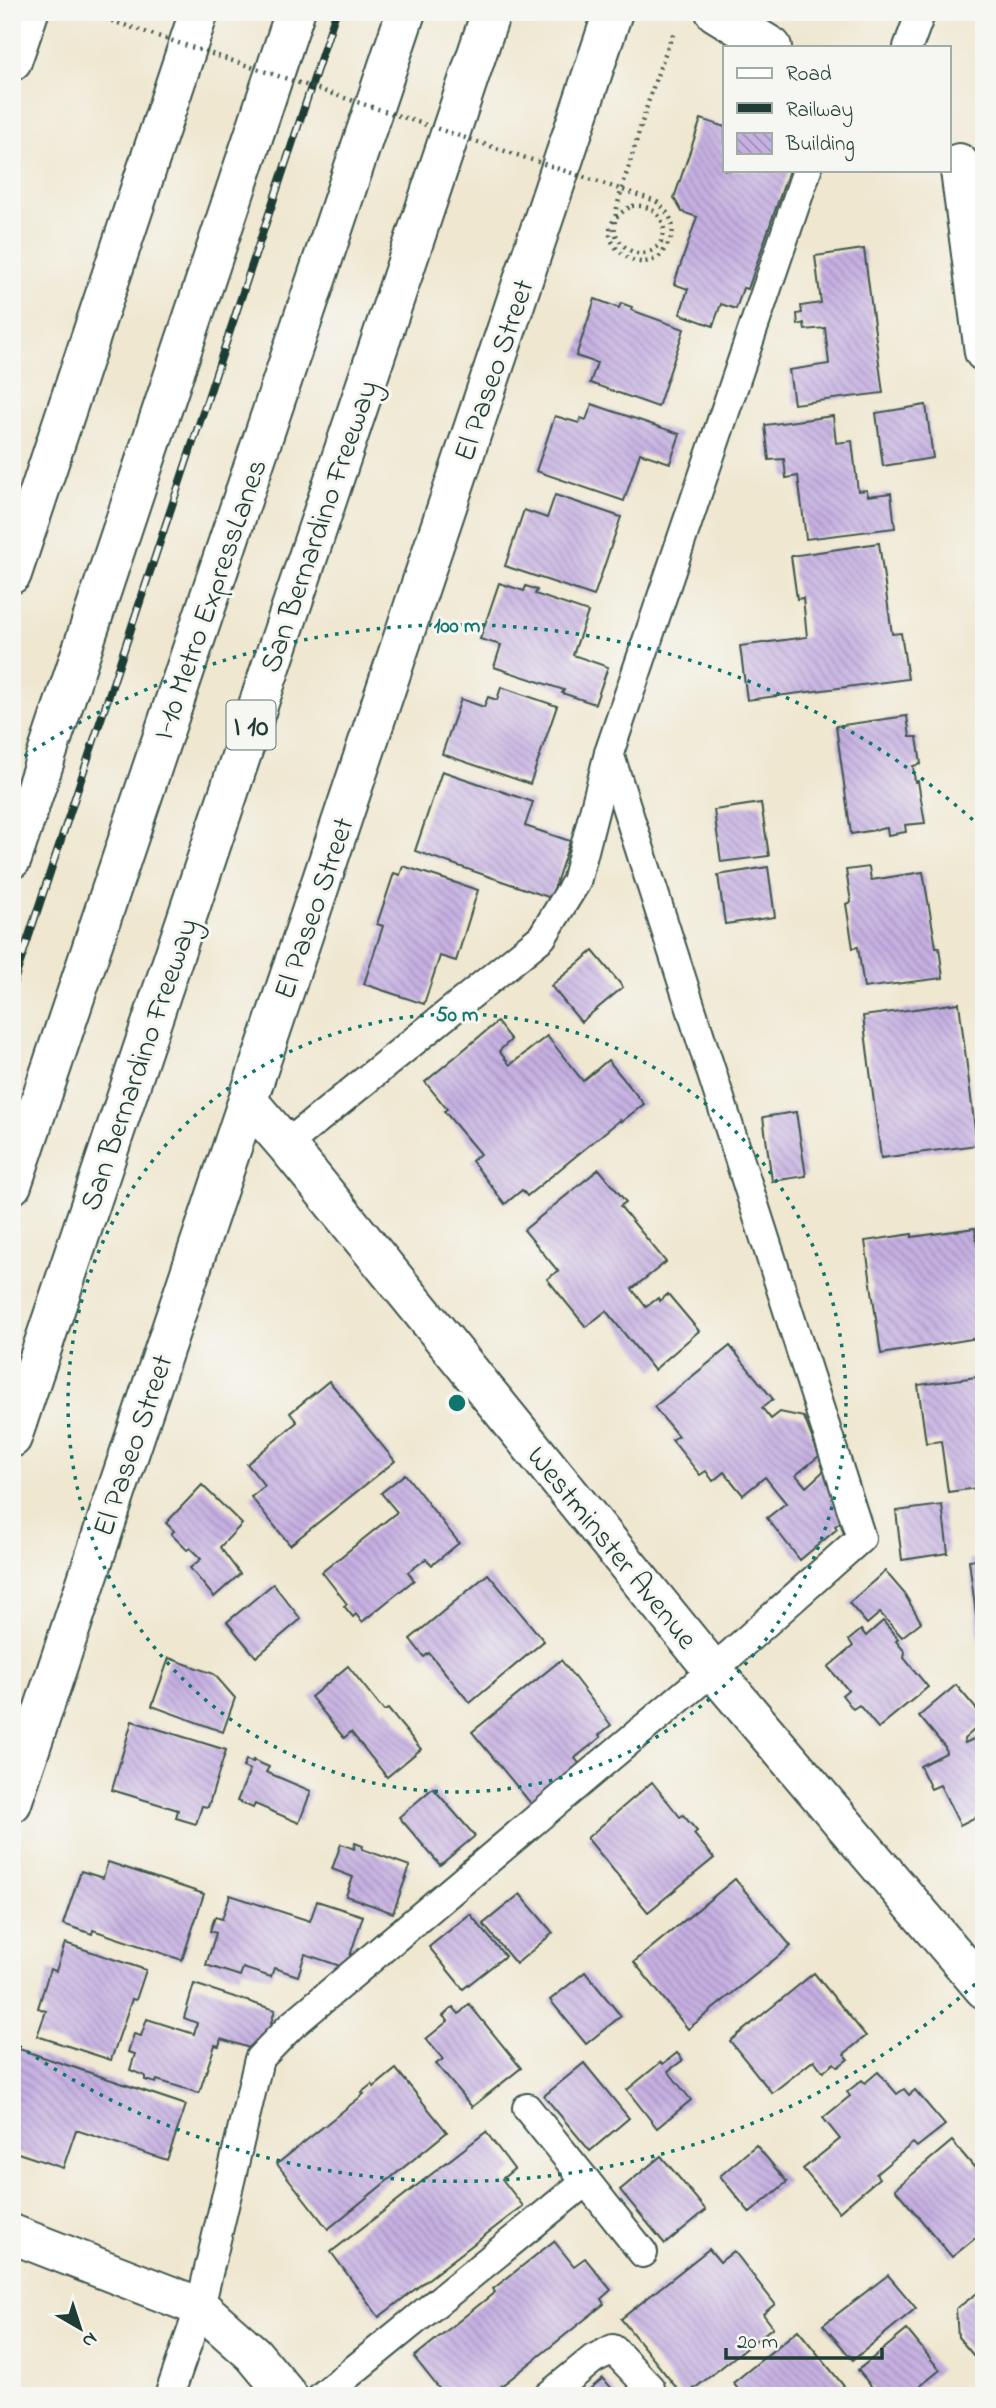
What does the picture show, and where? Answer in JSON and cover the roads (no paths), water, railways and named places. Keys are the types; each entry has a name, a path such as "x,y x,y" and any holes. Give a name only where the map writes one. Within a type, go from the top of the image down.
{"main road":[{"path":"12,61 29,12"},
{"path":"12,573 200,12"},
{"path":"12,859 295,12"},
{"name":"I-10 Metro ExpressLanes","path":"12,1185 406,12"},
{"name":"San Bernardino Freeway","path":"12,1438 491,12"},
{"name":"El Paseo Street","path":"12,1803 614,12"},
{"path":"715,12 770,46"},
{"path":"964,166 984,352"},
{"name":"Westminster Avenue","path":"248,1101 713,1670 984,1989"},
{"path":"12,2234 200,2307 253,2354 288,2396"}],"lane":[{"path":"908,46 921,12"},
{"path":"286,1145 542,937 576,882 609,753 806,172"},
{"path":"169,2396 200,2307 259,2059 291,2026 713,1670 861,1538 609,753"},
{"path":"527,2108 643,2253"},
{"path":"322,2396 586,2181"},
{"path":"548,2396 593,2359 612,2349 650,2388"}],"railway":[{"path":"12,987 336,12"}]}
